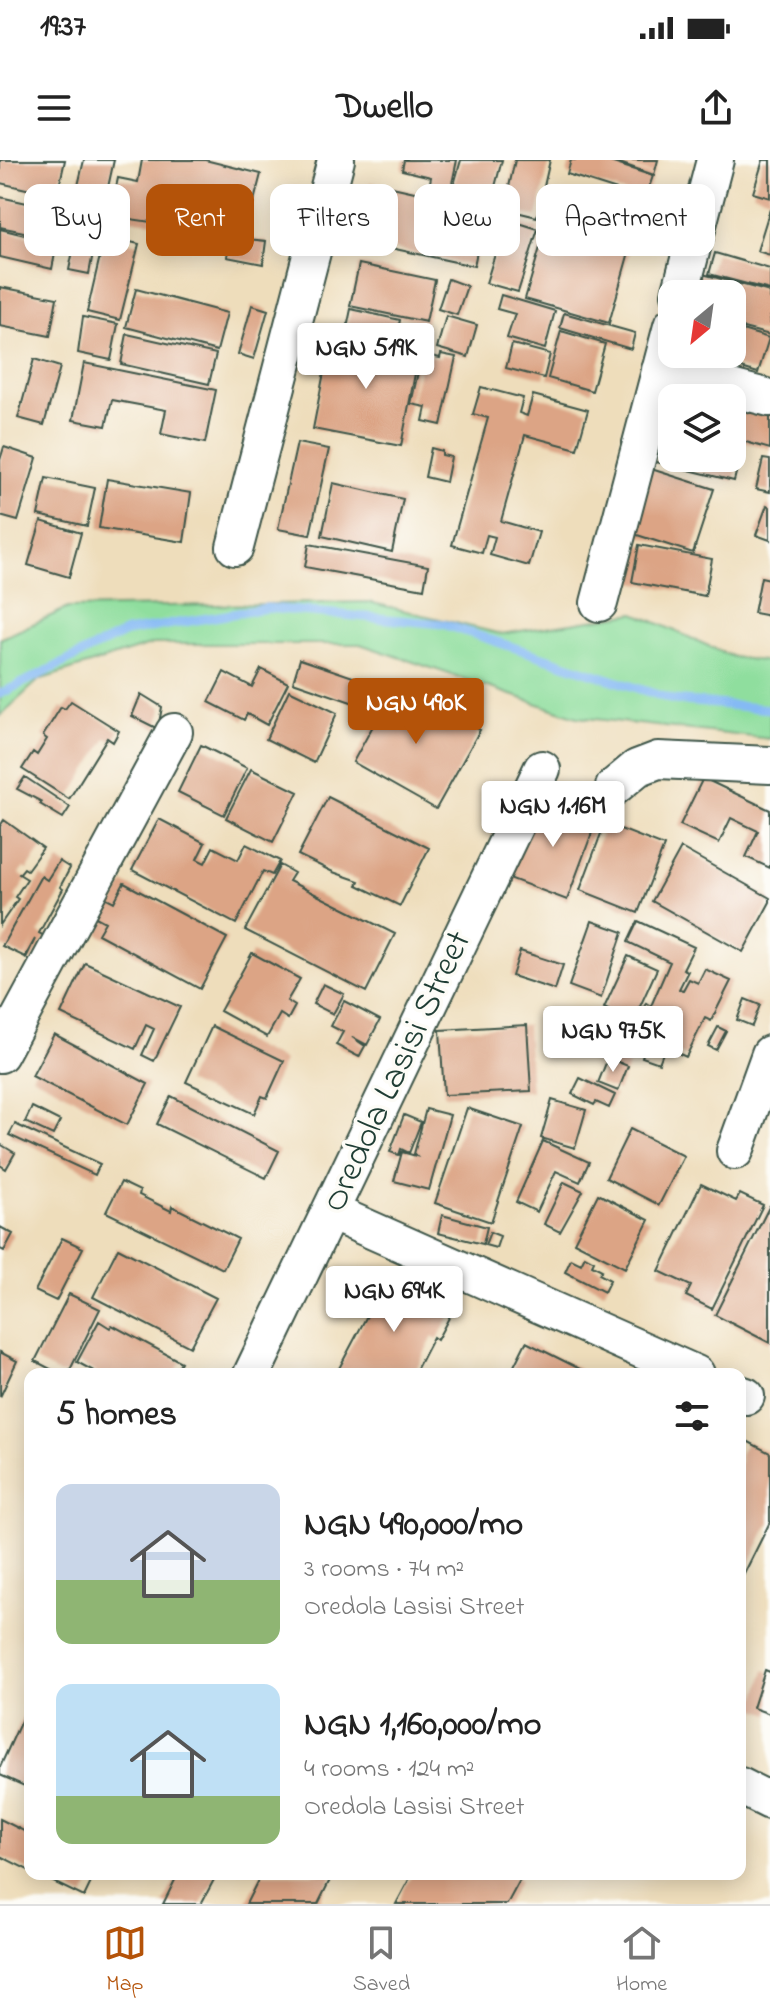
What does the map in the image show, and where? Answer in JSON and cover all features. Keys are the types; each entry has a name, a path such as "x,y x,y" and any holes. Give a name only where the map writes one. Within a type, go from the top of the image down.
{"street":[{"path":"235,547 336,160"},
{"path":"684,280 715,160"},
{"path":"599,603 660,370 770,398"},
{"path":"0,1054 11,1008 174,732"},
{"path":"614,787 637,768 658,760 770,765"},
{"name":"Oredola Lasisi Street","path":"255,1368 542,769"},
{"path":"735,1151 770,1054"},
{"path":"331,1212 682,1368"},
{"path":"746,1789 770,1801"}],"green space":[{"path":"369,602 501,634 635,613 733,657 770,662 770,739 577,717 360,644 153,644 39,680 0,716 0,639 68,608"}],"building":[{"path":"0,160 65,160 60,184 24,184 24,188 0,183"},
{"path":"84,160 114,160 109,184 78,184"},
{"path":"142,160 205,160 261,174 254,201 254,184 146,184 146,221 130,219 130,184 117,184 118,178 138,182"},
{"path":"404,160 457,160 452,184 430,184 431,177 402,170"},
{"path":"461,160 502,160 496,184 454,184"},
{"path":"515,160 550,160 545,184 536,184 536,217 520,213 520,184 510,184"},
{"path":"571,160 604,160 653,176 650,184 598,184 567,174"},
{"path":"611,160 658,160 654,175"},
{"path":"763,160 770,160 770,198 753,193"},
{"path":"398,188 414,192 414,253 398,250"},
{"path":"0,197 24,202 24,232 0,227"},
{"path":"770,209 770,255 757,251"},
{"path":"520,223 536,228 518,292 486,283 494,256 520,256"},
{"path":"0,229 24,235 24,256 54,256 52,269 0,257"},
{"path":"254,240 266,241 263,264 227,257 254,256"},
{"path":"130,242 139,244 120,320 87,312 100,256 130,256"},
{"path":"715,253 770,269 770,290 746,284 746,280 709,274"},
{"path":"72,256 92,256 89,274 69,270"},
{"path":"428,256 476,256 474,266"},
{"path":"538,256 628,256 609,323 525,299"},
{"path":"359,264 435,280 426,322 350,306"},
{"path":"695,272 725,280 693,280"},
{"path":"448,279 467,286 457,315 438,309"},
{"path":"746,286 770,292 770,335 746,329"},
{"path":"0,287 57,298 50,336 0,326"},
{"path":"136,289 227,313 217,351 126,327"},
{"path":"501,295 555,311 545,349 507,338 515,314 497,309"},
{"path":"252,305 268,310 254,359 238,354"},
{"path":"351,309 400,320 395,343 346,333"},
{"path":"564,313 635,333 631,349 560,328"},
{"path":"446,316 477,325 468,357 437,348"},
{"path":"83,317 118,324 111,360 78,353"},
{"path":"561,331 605,344 592,391 548,378"},
{"path":"746,331 769,338 758,373 741,368 746,368"},
{"path":"127,334 216,354 209,384 121,364"},
{"path":"331,336 419,353 401,446 313,429"},
{"path":"512,344 550,354 544,378 506,368"},
{"path":"422,354 440,358 441,354 456,357 441,425 423,421 426,407 411,404"},
{"path":"34,359 60,367 44,425 18,418"},
{"path":"84,363 216,390 205,443 161,434 166,410 112,400 106,426 73,420"},
{"path":"481,387 523,398 519,413 527,416 533,395 588,410 577,449 525,435 501,521 539,532 529,566 490,555 495,537 487,535 482,553 452,545 488,418 473,414"},
{"path":"746,401 770,409 770,449 746,442"},
{"path":"297,443 329,449 310,535 278,529"},
{"path":"4,447 37,458 18,521 0,516 0,460"},
{"path":"431,448 451,457 446,482 425,477"},
{"path":"763,459 770,460 770,492 756,489"},
{"path":"648,468 714,489 693,553 628,532"},
{"path":"697,472 736,472 734,481"},
{"path":"46,478 95,488 87,526 38,515"},
{"path":"107,479 191,493 184,542 99,528"},
{"path":"333,483 403,499 392,552 322,536"},
{"path":"767,505 770,507 770,540 756,535"},
{"path":"41,521 81,533 69,577 28,565"},
{"path":"309,544 428,566 424,589 305,567"},
{"path":"639,545 712,559 705,596 632,582"},
{"path":"761,577 770,579 770,616 754,613"},
{"path":"300,659 362,680 354,703 293,682"},
{"path":"261,669 288,683 267,725 247,714 244,720 209,702 224,672 252,687"},
{"path":"396,684 480,730 436,809 353,762"},
{"path":"289,690 337,713 314,763 266,739"},
{"path":"141,694 162,707 158,729 132,716"},
{"path":"71,701 119,731 113,742 107,738 69,799 22,769 33,752 37,755 47,739 43,736 61,707 65,709"},
{"path":"201,745 247,768 224,815 178,792"},
{"path":"251,769 298,792 273,842 226,818"},
{"path":"25,777 70,807 63,818 17,789"},
{"path":"703,778 770,810 770,868 746,857 758,831 731,818 719,843 680,825"},
{"path":"328,797 429,848 400,906 357,885 359,881 298,855"},
{"path":"538,798 597,819 567,900 509,878"},
{"path":"159,819 205,843 197,859 205,863 213,847 238,860 246,844 280,861 272,875 263,871 236,924 132,870"},
{"path":"4,820 43,848 27,870 24,868 19,874 27,879 0,925 0,826"},
{"path":"605,823 664,846 638,913 580,890"},
{"path":"681,848 770,898 743,952 652,901"},
{"path":"59,861 70,868 60,887 63,889 39,933 46,937 32,962 26,958 35,939 25,957 2,946 41,876 47,880"},
{"path":"280,865 294,873 289,881 395,934 366,992 245,930"},
{"path":"124,883 227,938 200,989 98,934 105,922 92,915 103,896 114,902"},
{"path":"592,921 623,932 601,998 569,986"},
{"path":"638,921 694,947 683,969 688,971 679,989 683,990 689,979 698,983 705,969 731,981 711,1021 705,1018 686,1057 665,1047 670,1037 664,1034 657,1048 631,1035 646,1003 651,1006 670,962 628,942"},
{"path":"520,951 563,965 555,990 512,976"},
{"path":"252,953 300,979 287,1001 295,1006 288,1019 280,1014 267,1037 220,1011"},
{"path":"628,956 657,969 633,1022 604,1008"},
{"path":"85,963 180,1007 154,1061 142,1055 154,1029 146,1025 135,1049 61,1014"},
{"path":"323,984 344,994 333,1014 313,1004"},
{"path":"745,999 760,1005 752,1026 737,1020"},
{"path":"344,1001 380,1020 367,1045 352,1037 365,1046 359,1057 336,1045 343,1032 331,1026"},
{"path":"527,1025 531,1091 444,1095 440,1030"},
{"path":"212,1026 284,1061 267,1098 262,1096 254,1114 186,1082"},
{"path":"718,1027 726,1031 716,1050 708,1046"},
{"path":"54,1034 148,1084 127,1125 32,1076"},
{"path":"645,1048 663,1053 659,1063 642,1057"},
{"path":"608,1058 628,1066 618,1091 598,1083"},
{"path":"580,1078 615,1095 609,1108 596,1102 594,1105 572,1094"},
{"path":"171,1096 279,1151 266,1178 157,1124"},
{"path":"552,1100 586,1110 575,1148 541,1138"},
{"path":"32,1107 60,1121 53,1135 25,1122"},
{"path":"467,1108 523,1127 491,1222 435,1203"},
{"path":"426,1109 450,1115 429,1190 394,1181 402,1152 416,1156"},
{"path":"404,1115 421,1122 409,1153 401,1149 399,1155 390,1152"},
{"path":"15,1124 100,1164 95,1175 9,1135"},
{"path":"630,1129 684,1156 659,1205 606,1178"},
{"path":"543,1141 589,1162 580,1182 556,1171 537,1212 516,1202"},
{"path":"0,1144 15,1153 6,1169 0,1165"},
{"path":"121,1182 171,1211 172,1206 238,1239 223,1269 106,1212"},
{"path":"564,1182 583,1191 560,1232 544,1224"},
{"path":"701,1184 736,1201 740,1194 763,1205 712,1309 686,1296 691,1286 659,1271"},
{"path":"598,1194 649,1220 625,1268 574,1242"},
{"path":"770,1205 770,1343 715,1315"},
{"path":"442,1215 487,1227 483,1244 438,1233"},
{"path":"0,1227 13,1234 4,1251 0,1249"},
{"path":"490,1232 500,1236 496,1248 485,1245"},
{"path":"62,1238 83,1248 56,1301 35,1291"},
{"path":"118,1248 216,1298 190,1347 93,1297"},
{"path":"585,1256 594,1261 592,1265 602,1270 599,1274 610,1280 604,1292 565,1272 571,1259 581,1264"},
{"path":"386,1280 451,1314 437,1340 433,1337 417,1368 339,1368"},
{"path":"69,1294 100,1309 71,1368 48,1368 35,1361"},
{"path":"99,1321 181,1362 178,1368 88,1368 77,1362"},
{"path":"526,1342 578,1368 513,1368"},
{"path":"0,1352 17,1361 0,1397"},
{"path":"746,1443 770,1453 770,1522 746,1570"},
{"path":"765,1670 770,1672 770,1714 753,1708"},
{"path":"24,1714 24,1786 0,1775 0,1767"},
{"path":"0,1819 24,1831 24,1868 0,1856"},
{"path":"49,1880 92,1880 84,1897"},
{"path":"175,1880 214,1880 201,1904 163,1904"},
{"path":"258,1880 330,1880 318,1904 246,1904"},
{"path":"409,1880 520,1880 507,1904 396,1904"}],"waterway":[{"path":"0,694 126,632 267,608 443,624 673,700 770,709"}]}
